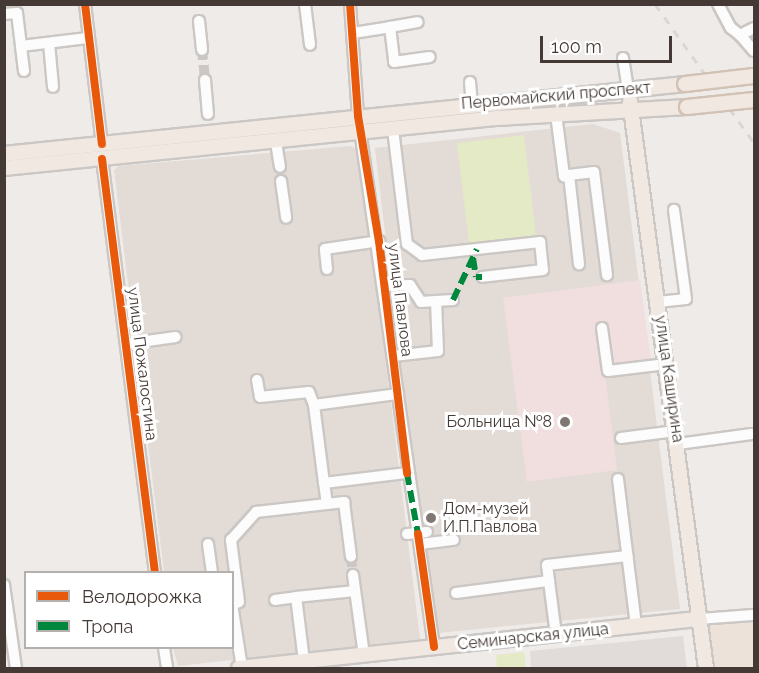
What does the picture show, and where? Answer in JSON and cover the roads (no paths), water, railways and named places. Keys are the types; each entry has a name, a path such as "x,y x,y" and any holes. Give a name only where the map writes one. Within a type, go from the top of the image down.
{"main road":[{"name":"Первомайский проспект","path":"4,154 754,76"},
{"name":"улица Каширина","path":"628,90 668,364 706,669"},
{"name":"Первомайский проспект","path":"4,168 556,114 687,107 754,100"},
{"name":"Семинарская улица","path":"241,668 699,619"}],"street":[{"path":"85,4 102,144"},
{"path":"305,4 310,45"},
{"path":"350,4 361,132"},
{"path":"718,4 731,28 754,51"},
{"path":"4,14 17,13 24,71"},
{"path":"199,21 202,50"},
{"path":"353,33 418,22"},
{"path":"390,27 394,62 430,57"},
{"path":"740,35 754,28"},
{"path":"21,46 88,38"},
{"path":"49,42 53,87"},
{"path":"622,58 628,90"},
{"path":"205,80 208,114"},
{"path":"470,82 472,104"},
{"path":"556,114 564,176 594,172 607,275"},
{"path":"393,129 407,244 422,255 540,242 543,270 482,277"},
{"name":"улица Павлова","path":"361,132 379,241 407,473 434,646"},
{"path":"276,142 280,167"},
{"name":"улица Пожалостина","path":"102,159 152,571"},
{"path":"569,175 579,264"},
{"path":"281,181 286,218"},
{"path":"658,302 686,298 674,210"},
{"path":"327,269 324,249 379,241"},
{"path":"384,286 410,285 421,302 453,300"},
{"path":"393,356 438,351 436,301"},
{"path":"602,328 608,371 668,364"},
{"path":"126,344 176,337"},
{"path":"257,380 260,397 309,392 314,405 327,504"},
{"path":"314,405 398,394"},
{"path":"621,438 751,434"},
{"path":"324,483 407,473"},
{"path":"618,479 636,626"},
{"path":"234,604 239,602 231,540 256,512 344,502 351,557"},
{"path":"418,536 454,540"},
{"path":"208,544 212,571"},
{"path":"556,635 547,565 627,555"},
{"path":"353,575 364,655"},
{"path":"456,592 549,581"},
{"path":"4,585 15,669"},
{"path":"275,600 355,591"},
{"path":"296,597 304,661"},
{"path":"234,612 241,668"},
{"name":"Семинарская улица","path":"699,619 754,615"},
{"path":"164,649 167,669"}],"tunnel":[{"path":"202,50 205,80"},
{"path":"351,557 353,575"}],"railway":[{"path":"655,4 754,143"}],"place":[{"name":"Больница №8","path":"565,422"},
{"name":"Дом-музей И.П.Павлова","path":"431,518"}]}
